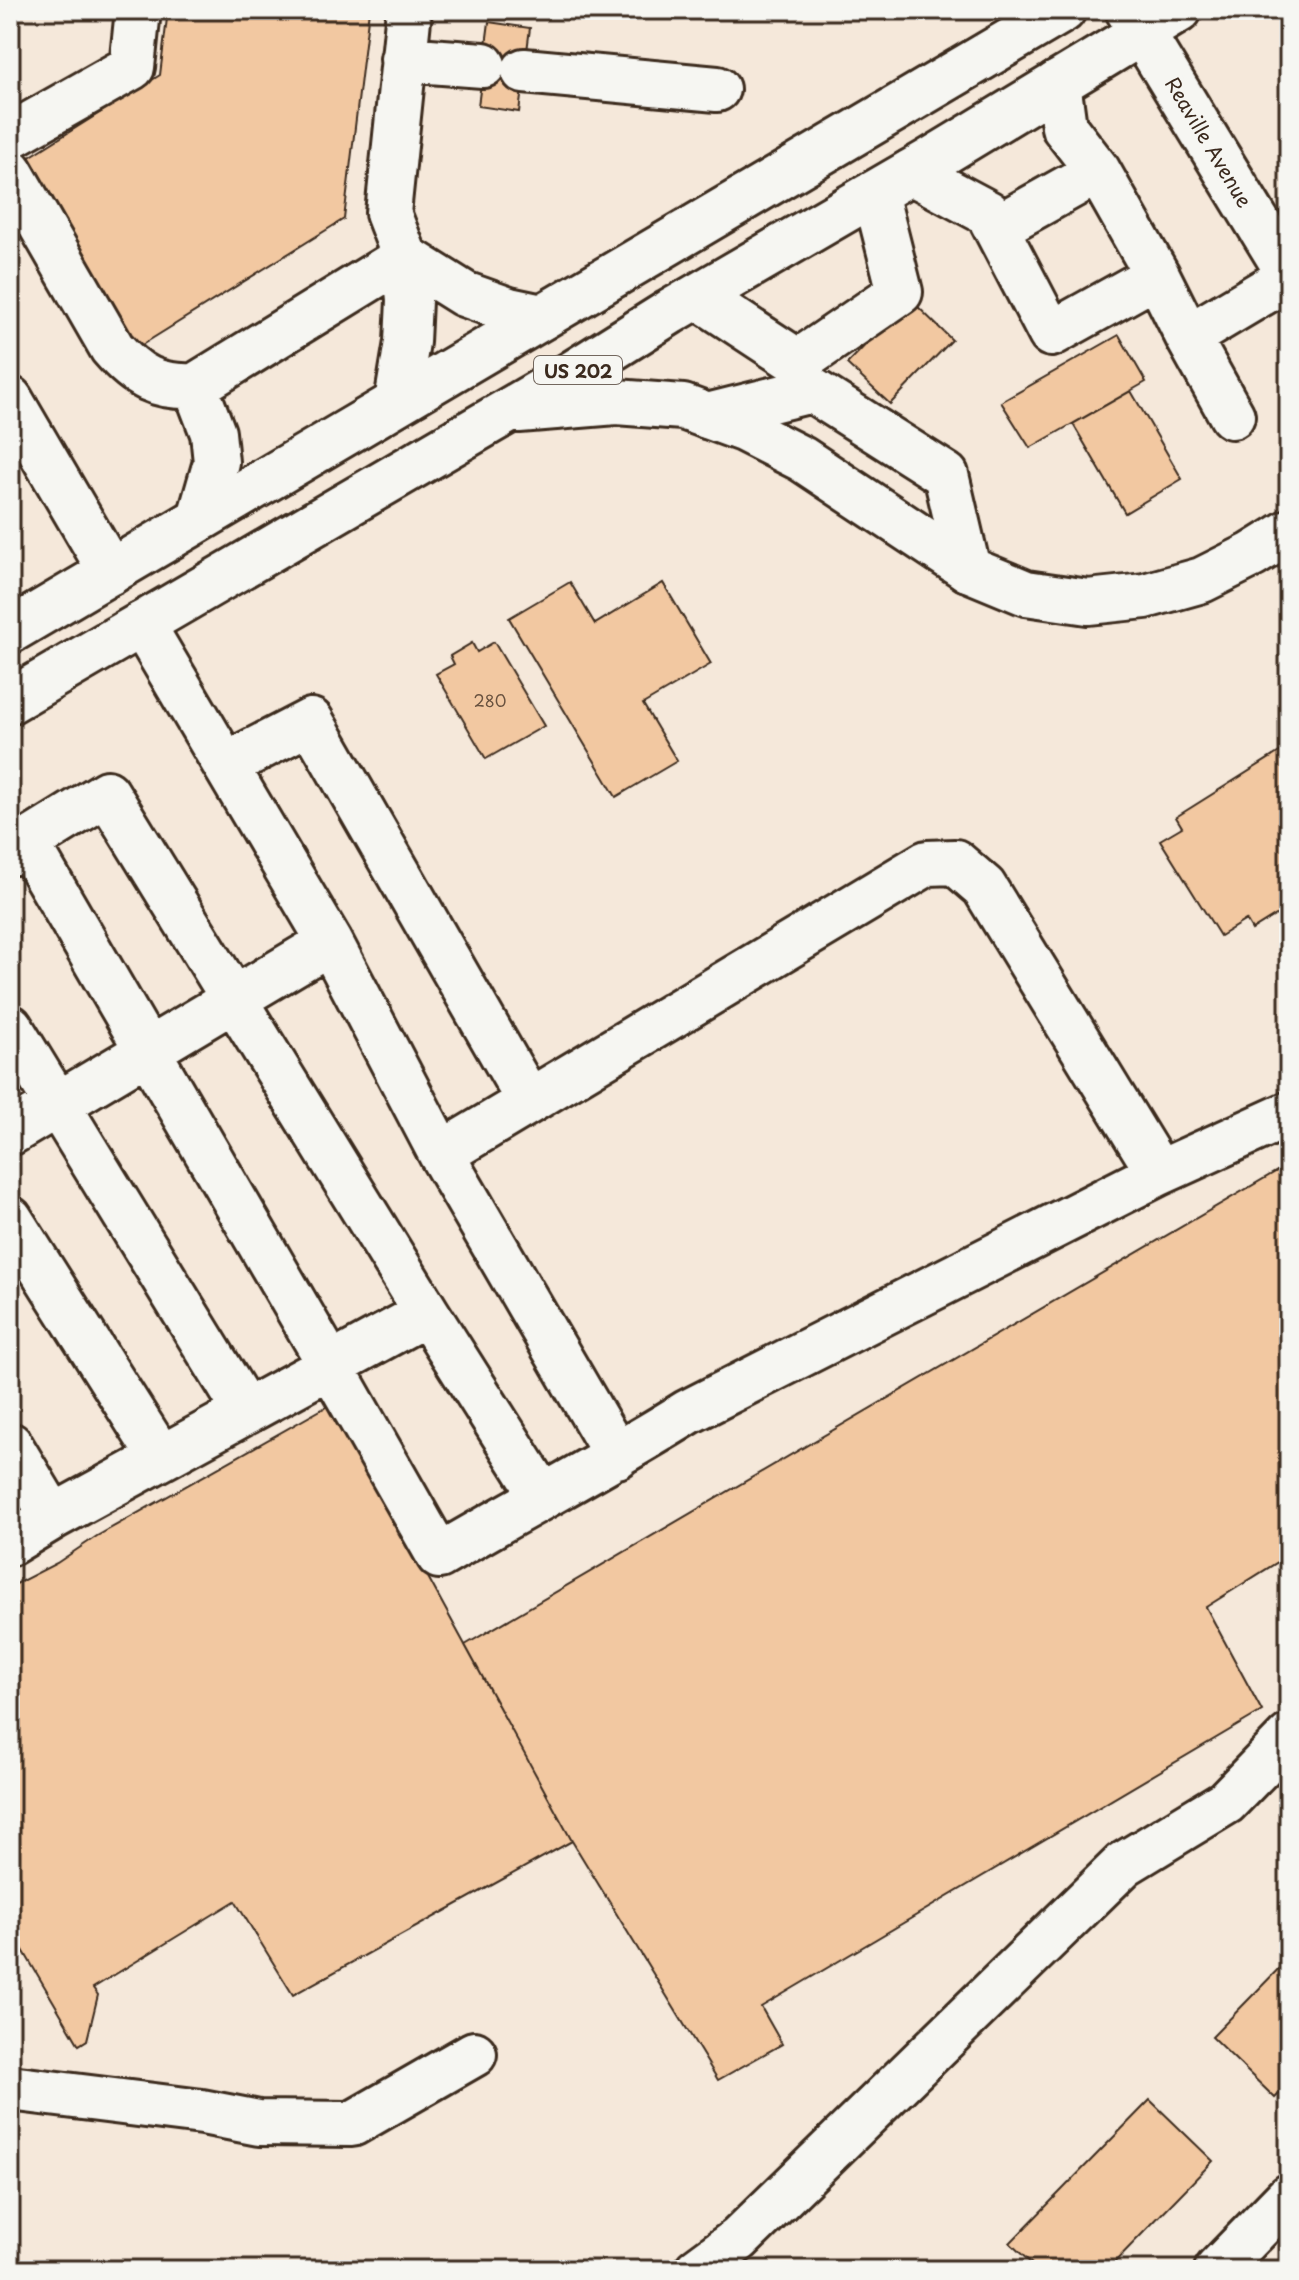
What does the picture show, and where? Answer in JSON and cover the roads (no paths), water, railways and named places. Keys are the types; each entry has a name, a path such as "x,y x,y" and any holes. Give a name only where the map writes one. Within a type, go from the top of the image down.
{"main road":[{"path":"10,136 132,67 138,10"},
{"path":"397,402 407,342 409,300 405,257 388,213 409,10"},
{"name":"US 202","path":"10,631 1063,10"},
{"name":"US 202","path":"10,701 505,412 1058,83 1135,21 1179,10"},
{"name":"Reaville Avenue","path":"1135,21 1289,275"},
{"path":"403,59 717,89"},
{"path":"1058,83 1064,127 1098,171 1232,416"},
{"path":"10,171 112,348 146,379 172,387 195,386 405,257"},
{"path":"996,228 1098,171"},
{"path":"707,416 805,376 900,292 893,182 988,213 1051,334 1157,275"},
{"path":"405,257 464,294 509,310 542,317"},
{"path":"1188,337 1289,275"},
{"path":"699,297 946,475 968,569"},
{"path":"195,386 213,433 216,462 200,518"},
{"path":"10,399 24,454 111,572"},
{"path":"505,412 616,402 683,407 743,429 802,459 968,569 1026,593 1088,602 1145,596 1202,580 1289,532"},
{"path":"142,624 330,942 441,1154 617,1456"},
{"path":"226,765 311,721 529,1101"},
{"path":"542,1495 107,793 18,848 148,1051 439,1556 542,1495 617,1456 688,1412 1159,1173 1289,1114"},
{"path":"441,1154 927,863 955,862 984,887 1159,1173"},
{"path":"10,1133 330,942"},
{"path":"10,1027 246,1412"},
{"path":"10,1219 161,1458"},
{"path":"10,1543 427,1313"},
{"path":"10,1445 53,1517"},
{"path":"697,2270 739,2239 1124,1864 1226,1802 1289,1737"},
{"path":"10,2088 202,2112 259,2123 352,2124 474,2054"},
{"path":"1217,2270 1289,2196"}]}
